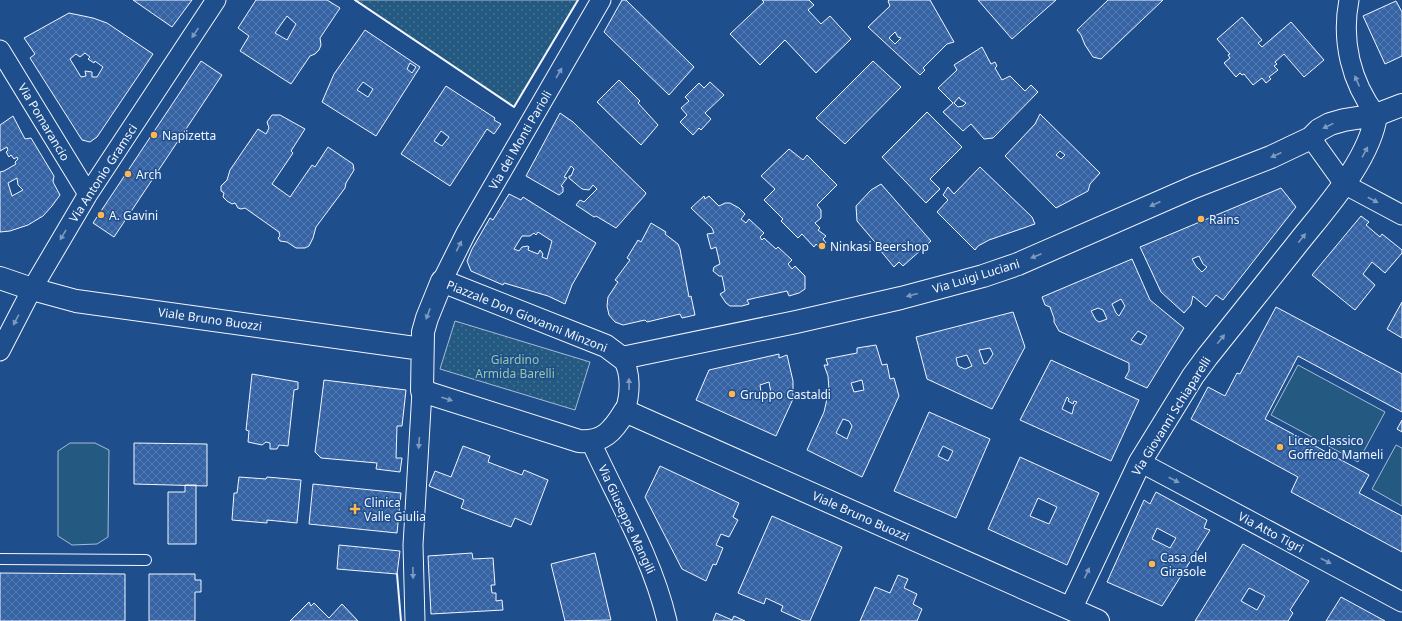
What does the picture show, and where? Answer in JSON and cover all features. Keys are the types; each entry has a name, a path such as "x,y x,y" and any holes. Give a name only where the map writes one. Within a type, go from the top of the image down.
{"street":[{"name":"Via Antonio Gramsci","path":"0,351 32,289 88,194 216,0"},
{"name":"Via dei Monti Parioli","path":"442,281 466,233 601,0"},
{"path":"1349,0 1346,20 1348,53 1359,88 1376,115"},
{"name":"Via Pomarancio","path":"0,50 88,194"},
{"name":"Via Luigi Luciani","path":"622,358 901,298 983,276 1018,264 1194,187 1271,157 1311,138 1319,130 1330,124 1344,120 1376,115 1402,104"},
{"name":"Via Giovanni Schiaparelli","path":"1068,615 1140,462 1202,363 1344,184 1368,145 1375,126 1376,115"},
{"path":"1311,138 1344,184 1402,215"},
{"name":"Viale Bruno Buozzi","path":"0,278 32,289 76,301 422,349"},
{"name":"Piazzale Don Giovanni Minzoni","path":"422,391 422,349 425,322 442,281 606,346 622,358 626,363 629,381 628,402 625,411 620,420 608,434 591,442"},
{"path":"415,621 413,545 422,391 573,440 591,442"},
{"name":"Viale Bruno Buozzi","path":"625,411 1068,615 1098,621"},
{"name":"Via Giuseppe Mangili","path":"591,442 655,578 667,621"},
{"name":"Via Atto Tigri","path":"1140,462 1402,602"}],"lane":[{"path":"0,560 146,560"}],"green space":[{"path":"354,0 578,0 514,107"},
{"name":"Giardino Armida Barelli","path":"455,321 590,362 575,410 440,369"},
{"path":"1298,365 1385,412 1358,462 1271,415"},
{"path":"70,443 95,443 109,450 108,537 97,544 72,545 58,536 58,451"},
{"path":"1396,445 1402,448 1402,506 1372,489"}],"building":[{"path":"133,0 192,0 172,27"},
{"path":"256,0 327,0 340,8 320,38 321,45 319,50 310,56 291,84 240,51 249,36 238,28","holes":["287,16 296,24 287,40 275,33"]},
{"path":"622,0 626,0 694,67 669,95 604,32"},
{"path":"762,0 809,0 814,5 808,10 821,24 830,16 851,39 816,73 785,40 760,65 730,34 764,2"},
{"path":"930,0 954,42 947,44 923,68 925,70 920,75 868,27 890,6 888,1","holes":["895,32 898,37 901,38 895,44 889,38"]},
{"path":"978,0 1056,0 1012,39"},
{"path":"1108,0 1163,0 1101,59 1093,57 1077,30"},
{"path":"1396,1 1402,12 1402,56 1385,64 1363,16"},
{"path":"69,13 93,18 107,23 153,54 97,137 90,142 82,140 30,58 35,54 24,38","holes":["85,53 90,57 88,59 94,63 95,61 103,67 97,77 92,77 92,72 85,71 86,76 81,77 70,59 76,54 80,57"]},
{"path":"1242,17 1262,40 1258,43 1262,47 1291,22 1324,60 1304,77 1284,54 1275,62 1277,64 1274,66 1278,70 1269,77 1271,79 1266,83 1262,78 1253,85 1244,74 1242,75 1240,73 1236,77 1224,63 1230,58 1228,55 1230,54 1217,39"},
{"path":"365,30 420,67 376,136 322,102 334,74","holes":["410,63 416,67 412,73 407,69","363,82 373,89 368,97 357,90"]},
{"path":"982,47 991,64 995,62 997,66 995,68 1002,80 1010,76 1025,91 1031,85 1038,92 993,138 984,139 971,124 963,131 943,112 953,103 938,88 957,70 954,65","holes":["959,97 966,103 963,106 958,107 954,103"]},
{"path":"201,61 222,75 114,237 93,223"},
{"path":"873,61 901,87 845,144 816,118"},
{"path":"619,80 640,101 638,103 658,125 641,145 597,102"},
{"path":"710,82 724,95 705,113 711,119 701,130 699,128 693,135 680,122 687,115 681,108 689,101 685,97 699,83 704,88"},
{"path":"446,86 495,118 494,120 501,124 494,134 487,129 450,186 401,154","holes":["441,131 449,137 442,146 434,141"]},
{"path":"927,112 962,147 930,179 940,189 926,203 882,157"},
{"path":"560,113 573,122 646,193 616,228 596,216 594,217 576,205 580,200 584,202 597,189 593,185 589,190 582,189 569,178 574,169 571,166 564,177 567,178 561,186 563,187 563,192 559,195 526,176"},
{"path":"1040,114 1100,173 1090,184 1088,191 1056,208 1005,156 1035,124","holes":["1060,151 1065,155 1061,159 1056,155"]},
{"path":"272,115 280,115 305,129 291,151 293,153 272,184 290,197 312,165 315,167 328,147 353,164 354,170 346,183 345,188 316,227 309,246 305,248 296,248 287,242 280,241 278,238 280,236 279,232 245,208 238,208 235,203 232,204 227,201 223,197 224,193 221,191 221,186 227,180 230,170 258,129 266,134 269,128 267,122"},
{"path":"13,116 25,139 31,138 54,176 53,182 60,195 43,216 28,225 10,231 0,232 0,172 16,164 15,162 18,159 17,157 14,159 11,155 9,157 6,152 8,150 7,147 0,151 0,125","holes":["17,178 18,185 23,190 12,196 8,183"]},
{"path":"789,149 803,160 807,155 837,185 817,205 821,210 821,218 815,223 820,228 818,230 826,236 823,239 826,243 820,248 816,244 814,247 802,234 798,238 781,221 783,219 764,200 775,189 761,176"},
{"path":"980,167 1032,217 1035,224 989,240 978,246 975,250 937,212 948,200 943,195 948,187 954,194"},
{"path":"881,184 931,241 903,266 899,262 894,267 857,221 856,206 871,190"},
{"path":"1281,188 1296,207 1223,300 1216,295 1206,307 1193,296 1191,305 1184,313 1161,292 1140,247","holes":["1199,256 1203,264 1207,267 1202,272 1192,259"]},
{"path":"509,194 521,200 523,197 596,243 572,285 565,304 548,296 504,283 503,285 471,271 467,261 472,249 490,218 493,220","holes":["538,232 552,241 547,259 542,257 543,254 540,250 538,254 528,250 528,246 522,247 519,251 514,249 522,236 530,236 534,233 536,235"]},
{"path":"704,196 705,199 709,196 719,206 725,203 730,203 739,208 745,214 741,219 746,223 749,219 764,233 760,237 762,240 764,238 776,249 778,247 792,260 788,264 792,269 795,266 805,276 805,289 799,293 789,296 787,291 747,300 749,304 742,306 730,306 726,303 720,294 725,291 722,276 719,276 713,271 714,267 720,264 716,247 711,249 707,234 714,233 712,228 691,208"},
{"path":"1361,216 1369,222 1366,225 1380,237 1382,234 1402,250 1402,253 1385,273 1372,262 1363,274 1375,285 1355,310 1312,275"},
{"path":"651,223 666,232 665,234 678,244 689,297 691,296 695,315 682,318 680,314 647,322 645,320 623,325 615,322 609,315 607,306 608,297 618,282 615,280 630,260 627,258 638,240 641,242"},
{"path":"1132,259 1150,300 1184,328 1147,388 1125,378 1129,371 1129,363 1059,331 1054,322 1050,307 1045,305 1042,297","holes":["1121,299 1125,306 1119,316 1112,304","1098,308 1103,310 1107,319 1099,322 1096,320 1091,311","1138,331 1147,336 1141,345 1131,340"]},
{"path":"1402,302 1402,338 1387,329"},
{"name":"Liceo classico Goffredo Mameli","path":"1276,307 1402,374 1402,412 1298,356 1265,419 1369,475 1359,493 1402,516 1402,552 1291,492 1298,477 1191,419 1208,387 1225,396 1237,373 1240,374"},
{"path":"1013,312 1025,347 992,409 927,379 916,337","holes":["990,348 993,354 987,363 984,364 979,350","967,355 972,366 965,369 958,366 956,358"]},
{"path":"876,345 882,365 887,364 890,379 894,378 899,396 862,477 807,450 824,412 829,390 828,376 824,365 828,365 826,359 857,353 857,348","holes":["862,380 864,390 854,392 851,383","843,419 849,421 852,426 847,439 836,433"]},
{"name":"Gruppo Castaldi","path":"779,354 779,358 787,355 793,381 793,399 776,436 696,400 709,370","holes":["769,382 771,393 770,396 761,392 760,385"]},
{"path":"1051,360 1139,400 1111,461 1020,420","holes":["1067,397 1069,399 1068,401 1073,404 1074,401 1077,402 1074,406 1072,414 1062,409"]},
{"path":"252,374 298,382 298,389 294,390 288,446 279,445 277,449 270,449 270,443 266,442 262,445 248,442 249,431 246,430"},
{"path":"324,380 406,390 402,426 397,426 396,458 402,458 400,472 376,469 377,463 321,458 315,452"},
{"path":"929,412 990,439 956,518 894,491","holes":["943,446 953,451 948,461 938,456"]},
{"name":"Liceo classico Goffredo Mameli","path":"1402,420 1402,432 1397,429"},
{"path":"134,443 207,444 207,486 134,484"},
{"path":"463,446 490,456 488,462 522,475 524,470 548,480 531,525 515,518 511,527 461,508 464,500 429,486 435,471 451,477"},
{"path":"1020,457 1099,493 1067,565 988,529","holes":["1038,498 1057,507 1049,524 1030,516"]},
{"path":"660,466 739,503 733,517 738,520 729,537 721,534 716,545 723,548 716,565 713,564 706,581 682,569 645,497"},
{"path":"239,477 266,479 267,477 301,480 297,523 267,520 267,523 232,520 234,493 237,493"},
{"name":"Clinica Valle Giulia","path":"313,484 401,493 397,533 309,524"},
{"path":"185,485 196,485 196,544 168,544 168,492 185,492"},
{"name":"Casa del Girasole","path":"1156,492 1207,520 1204,528 1210,530 1162,606 1107,582 1144,500 1150,504","holes":["1157,528 1176,538 1170,548 1152,539"]},
{"path":"772,516 842,547 810,621 803,621 781,611 783,606 766,598 764,604 738,593"},
{"path":"1243,544 1309,581 1290,610 1293,613 1288,621 1195,621","holes":["1249,588 1265,596 1257,610 1241,601"]},
{"path":"339,545 400,551 397,574 337,569"},
{"path":"472,553 473,559 493,558 495,585 491,585 492,593 496,593 496,601 502,600 503,610 431,614 428,556"},
{"path":"595,553 611,620 565,621 551,564"},
{"path":"0,573 125,574 125,621 0,621"},
{"path":"149,574 195,574 195,580 201,580 201,592 195,592 195,621 149,621"},
{"path":"898,575 908,579 904,588 917,594 913,604 922,609 917,621 860,621 875,587 890,593"},
{"path":"1341,597 1385,621 1326,621"},
{"path":"309,602 311,606 314,603 329,618 342,604 358,621 290,621"},
{"path":"716,613 732,620 734,616 745,621 713,621"}],"wall":[{"path":"355,0 514,107 578,0"},
{"path":"397,574 401,621"}],"place":[{"name":"Napizetta","path":"154,135"},
{"name":"Arch","path":"128,174"},
{"name":"A. Gavini","path":"101,215"},
{"name":"Rains","path":"1201,219"},
{"name":"Ninkasi Beershop","path":"822,246"},
{"name":"Gruppo Castaldi","path":"732,394"},
{"name":"Liceo classico Goffredo Mameli","path":"1280,447"},
{"name":"Clinica Valle Giulia","path":"355,509"},
{"name":"Casa del Girasole","path":"1152,564"}]}
